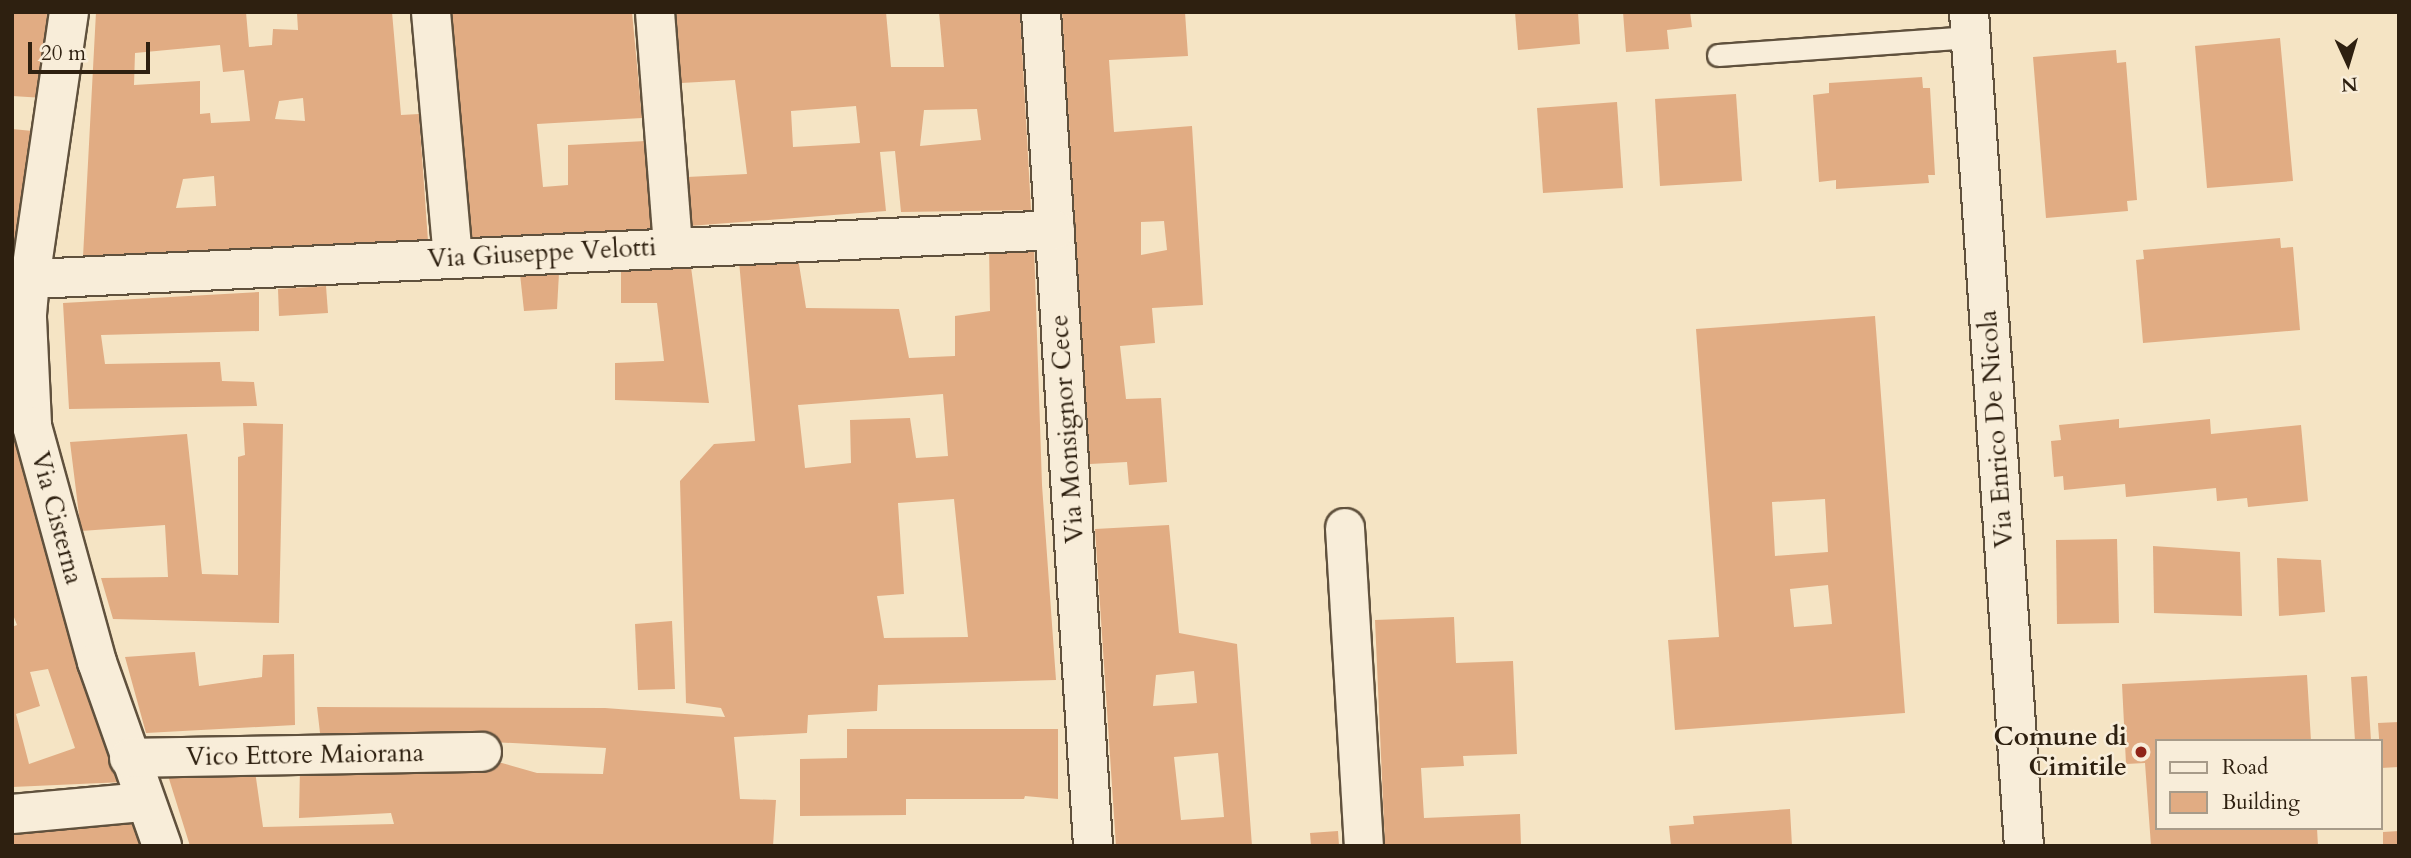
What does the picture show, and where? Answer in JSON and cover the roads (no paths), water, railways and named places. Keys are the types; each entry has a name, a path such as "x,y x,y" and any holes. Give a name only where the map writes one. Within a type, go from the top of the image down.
{"street":[{"name":"Via Cisterna","path":"69,12 21,280 27,318 32,426 97,662 144,802 162,846"},
{"path":"431,12 453,257"},
{"path":"655,12 673,247"},
{"name":"Via Monsignor Cece","path":"1041,12 1093,846"},
{"name":"Via Enrico De Nicola","path":"1970,25 2024,846"},
{"name":"Via Giuseppe Velotti","path":"21,280 453,257 1055,230"},
{"path":"1345,528 1364,846"},
{"name":"Vico Ettore Maiorana","path":"129,758 482,752"},
{"path":"12,814 144,802"}],"lane":[{"path":"1718,55 1970,25"}],"place":[{"name":"Comune di Cimitile","path":"2141,752"}]}
